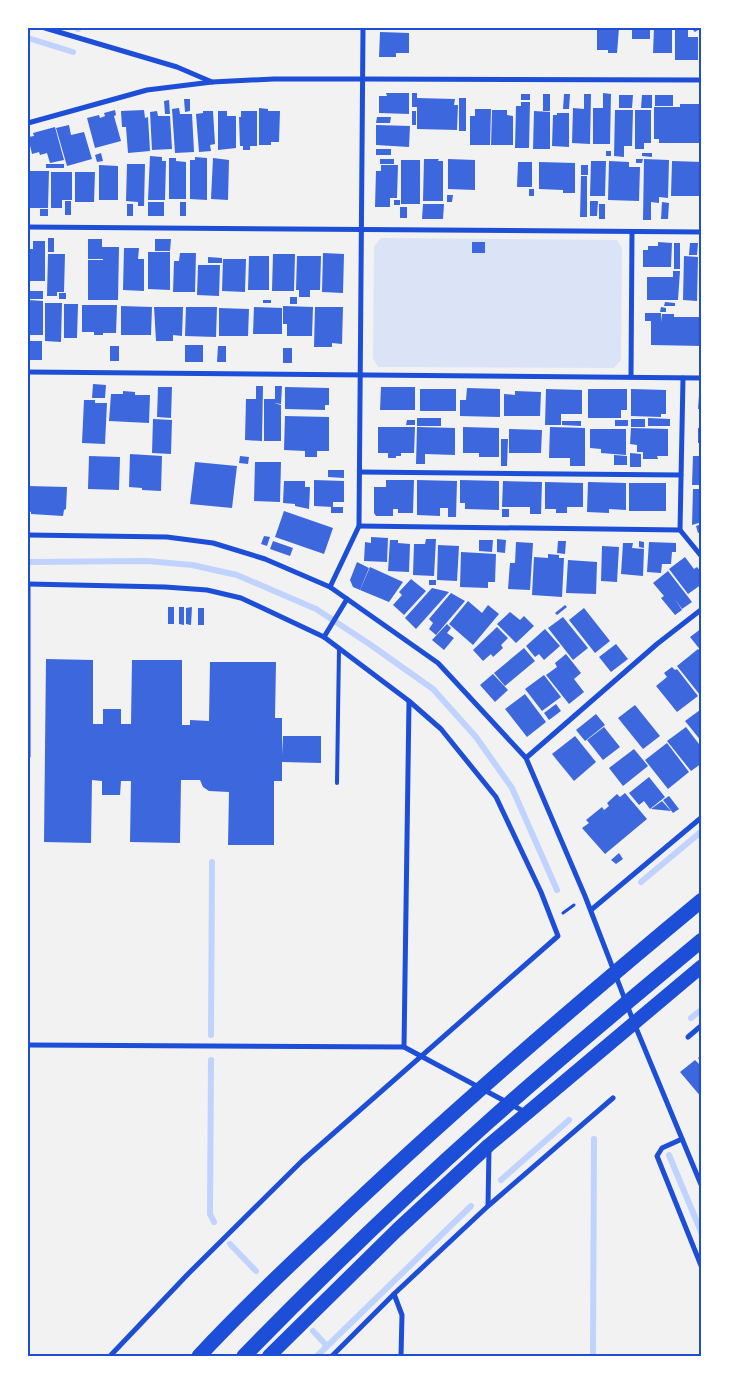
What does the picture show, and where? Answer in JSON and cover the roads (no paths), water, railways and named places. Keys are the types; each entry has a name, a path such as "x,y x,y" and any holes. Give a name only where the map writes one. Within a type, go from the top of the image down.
{"highway":[{"path":"200,1355 343,1214 471,1096 567,1012 702,900"},
{"path":"244,1356 317,1282 479,1130 702,940"},
{"path":"269,1356 397,1230 489,1144 702,966"}],"street":[{"path":"45,28 177,67 212,82"},
{"path":"330,587 359,526 362,28"},
{"path":"28,123 146,90 212,82 362,79 702,80"},
{"path":"28,227 702,232"},
{"path":"631,377 632,232"},
{"path":"28,372 702,378"},
{"path":"683,378 680,530 702,557"},
{"path":"360,472 681,475"},
{"path":"359,526 680,530"},
{"path":"28,535 167,537 212,543 265,559 330,587 438,663 526,758 591,910 634,1024 702,1187"},
{"path":"28,756 28,584 165,587 207,590 240,598 324,637 409,701 441,730 496,797 541,892 558,936 302,1160 188,1274 110,1356"},
{"path":"324,637 347,599"},
{"path":"526,758 657,644 702,609"},
{"path":"404,1046 409,701"},
{"path":"591,910 702,817"},
{"path":"688,1037 702,1025"},
{"path":"28,1045 404,1046 527,1113"},
{"path":"332,1356 394,1294 488,1206 613,1098"},
{"path":"682,1138 662,1148 657,1156 702,1268"},
{"path":"488,1206 489,1144"},
{"path":"394,1294 402,1314 401,1356"}],"lane":[{"path":"337,783 338,647"}],"waterway":[{"path":"28,38 73,52"},
{"path":"28,562 147,561 192,565 237,575 316,609 433,689 476,737 512,788 557,890"},
{"path":"641,882 702,831"},
{"path":"211,1035 212,862"},
{"path":"691,1018 702,1009"},
{"path":"211,1060 210,1214 214,1222"},
{"path":"501,1180 569,1120"},
{"path":"593,1356 594,1139"},
{"path":"669,1155 702,1234"},
{"path":"317,1356 471,1206"},
{"path":"230,1244 256,1271"},
{"path":"313,1331 327,1346"}]}
